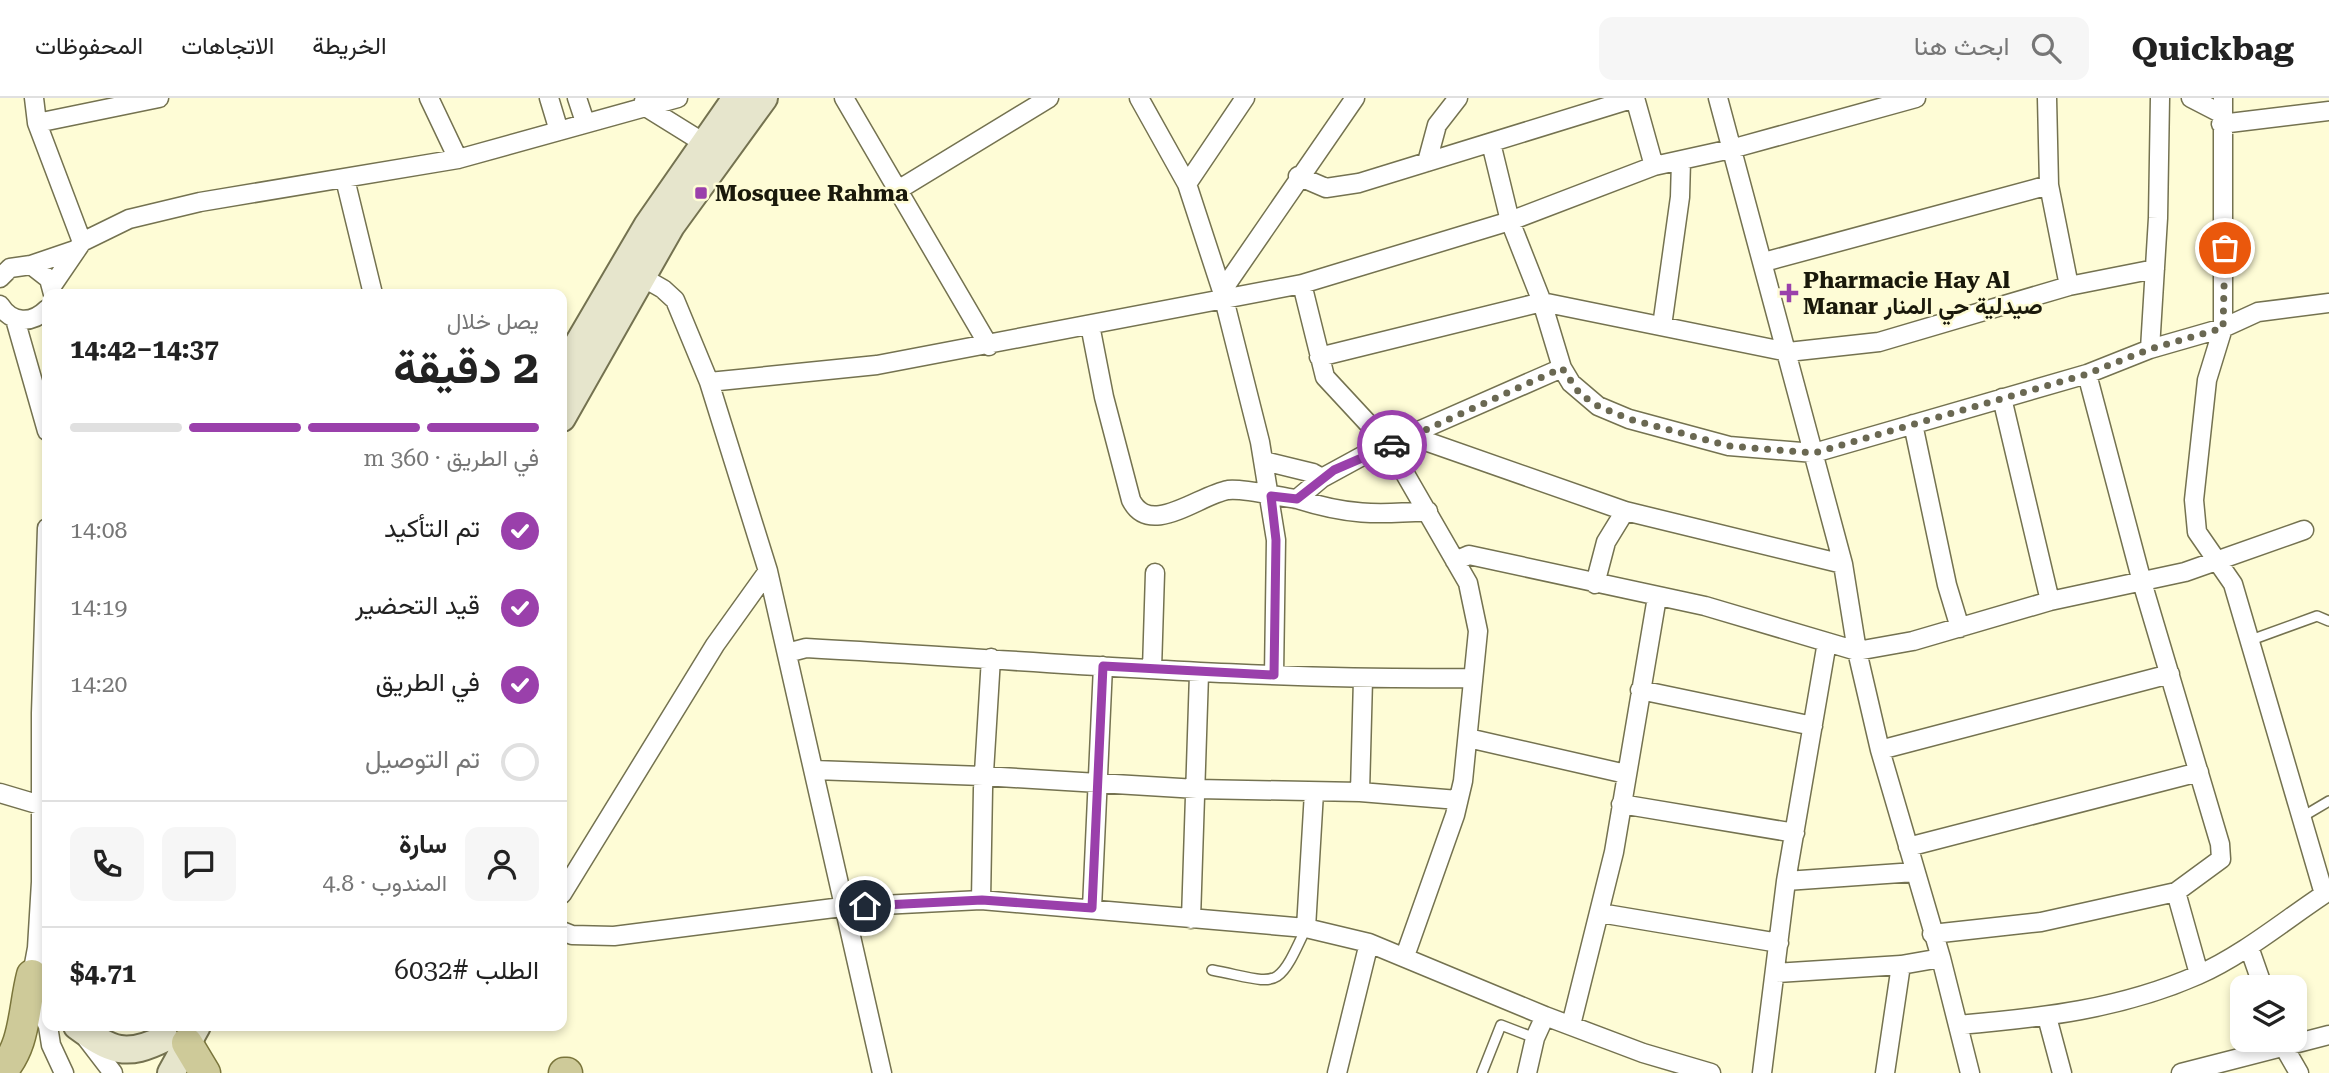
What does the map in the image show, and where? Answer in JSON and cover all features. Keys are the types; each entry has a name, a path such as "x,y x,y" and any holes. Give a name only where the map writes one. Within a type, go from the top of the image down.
{"main road":[{"path":"567,364 712,148 750,100"},
{"path":"567,407 631,271"},
{"path":"0,1073 11,1061 20,1041 39,964"},
{"path":"84,1031 98,1042 118,1050 146,1048 181,1033"},
{"path":"134,1073 181,1033"},
{"path":"172,1073 181,1033"},
{"path":"181,1033 205,1073"}],"street":[{"path":"34,98 37,123 79,246"},
{"path":"37,123 159,98"},
{"path":"429,98 458,159"},
{"path":"549,98 559,131"},
{"path":"577,98 585,122"},
{"path":"2,273 17,265 31,265 79,246 130,219 188,205 458,159 559,131 644,102 678,98"},
{"path":"844,98 989,346"},
{"path":"898,190 1049,98"},
{"path":"1139,98 1187,184 1223,295 1264,461 1276,540 1274,675"},
{"path":"1187,184 1245,98"},
{"path":"1223,295 1298,176 1354,98"},
{"path":"1427,162 1437,125 1458,98"},
{"path":"1298,176 1326,188 1359,183 1635,98 1654,166"},
{"path":"1718,98 1843,564 1857,651 1880,750 1941,958 1970,1073"},
{"path":"709,382 877,365 989,346 1223,295 1302,284 1510,221 1654,166 1731,149 1873,103 1916,98"},
{"path":"2047,98 2049,184 2069,286"},
{"path":"2150,349 2160,98"},
{"path":"2192,98 2222,112 2329,110"},
{"path":"644,102 712,148"},
{"path":"1958,1025 2047,1017 2122,1003 2199,974 2249,947 2327,893 2233,584 2197,532 2194,500 2207,380 2223,328 2225,236 2222,112"},
{"path":"1491,143 1510,221 1542,302 1562,368 1580,394 1598,406 1629,419 1729,446 1814,453 2087,374 2150,349 2223,328 2258,312 2329,303"},
{"path":"1662,326 1680,197 1681,160"},
{"path":"345,179 372,289"},
{"path":"1764,262 2049,184"},
{"path":"53,289 79,246"},
{"path":"31,265 45,273 52,289"},
{"path":"1319,357 1542,302 1788,352 1880,342 2069,286 2155,269"},
{"path":"631,271 674,300 709,382 768,571 814,770 842,907 882,1073"},
{"path":"1302,284 1325,377 1334,390 1389,446 1468,583 1474,604 1478,631 1468,738 1458,800 1405,956"},
{"path":"0,305 15,319 42,414"},
{"path":"15,319 34,319 42,313"},
{"path":"1090,325 1120,464 1131,500 1139,512 1145,515 1160,515 1228,490 1297,499 1338,512 1382,515 1427,511"},
{"path":"1297,499 1322,478 1366,454 1562,368"},
{"path":"1932,933 2041,922 2176,892 2221,859 2220,844 2142,582 2087,374"},
{"path":"2002,397 2050,601"},
{"path":"1913,424 1947,585 1961,628"},
{"path":"1411,436 1625,511 1843,564"},
{"path":"1264,461 1313,473 1322,478"},
{"path":"1595,584 1606,541 1625,511"},
{"path":"1455,561 1469,555 1748,616 1857,651 1961,628 2050,601 2142,582 2219,562 2304,530"},
{"path":"567,886 715,645 768,571"},
{"path":"1152,669 1154,573"},
{"path":"1571,1025 1600,913 1657,597"},
{"path":"1762,1073 1786,881 1827,642"},
{"path":"787,653 806,648 991,658 1199,674 1363,679 1474,678"},
{"path":"982,900 984,776 991,658"},
{"path":"1092,908 1103,666"},
{"path":"1191,919 1199,674"},
{"path":"1880,750 2170,674"},
{"path":"1360,792 1363,679"},
{"path":"1640,690 1813,726"},
{"path":"1468,738 1626,774"},
{"path":"814,770 984,776 1196,789 1360,792 1458,800"},
{"path":"1908,847 2199,772"},
{"path":"0,793 42,805"},
{"path":"1306,928 1314,793"},
{"path":"1621,804 1795,833"},
{"path":"1786,881 1915,872"},
{"path":"2176,892 2199,974"},
{"path":"567,933 614,936 842,907 982,900 1306,928 1369,943 1545,1016 1643,1053 1711,1073"},
{"path":"1600,913 1779,943"},
{"path":"42,915 39,964 42,987"},
{"path":"1337,1073 1369,943"},
{"path":"2249,947 2259,975"},
{"path":"1776,973 1901,965 1941,958"},
{"path":"1885,1073 1901,965"},
{"path":"1527,1073 1535,1038 1545,1016"},
{"path":"2047,1017 2062,1073"},
{"path":"49,1031 64,1073"},
{"path":"81,1031 113,1073"},
{"path":"2181,1073 2289,1055 2329,1035"}],"lane":[{"path":"2251,640 2317,616 2329,621"},
{"path":"2302,817 2329,801"},
{"path":"1212,970 1266,980 1277,978 1286,971 1306,928"},
{"path":"1482,1073 1501,1025 1535,1038"}],"way so far":[{"path":"1392,445 1562,368 1580,394 1598,406 1629,419 1729,446 1814,453 2087,374 2150,349 2223,328 2225,248"}],"place":[{"name":"Mosquee Rahma","path":"701,193"},
{"name":"Pharmacie Hay Al Manar صيدلية حي المنار","path":"1789,293"}],"route":[{"path":"865,906 982,900 1092,908 1103,666 1199,674 1274,675 1276,540 1271,496 1297,499 1334,470 1392,445"}]}
